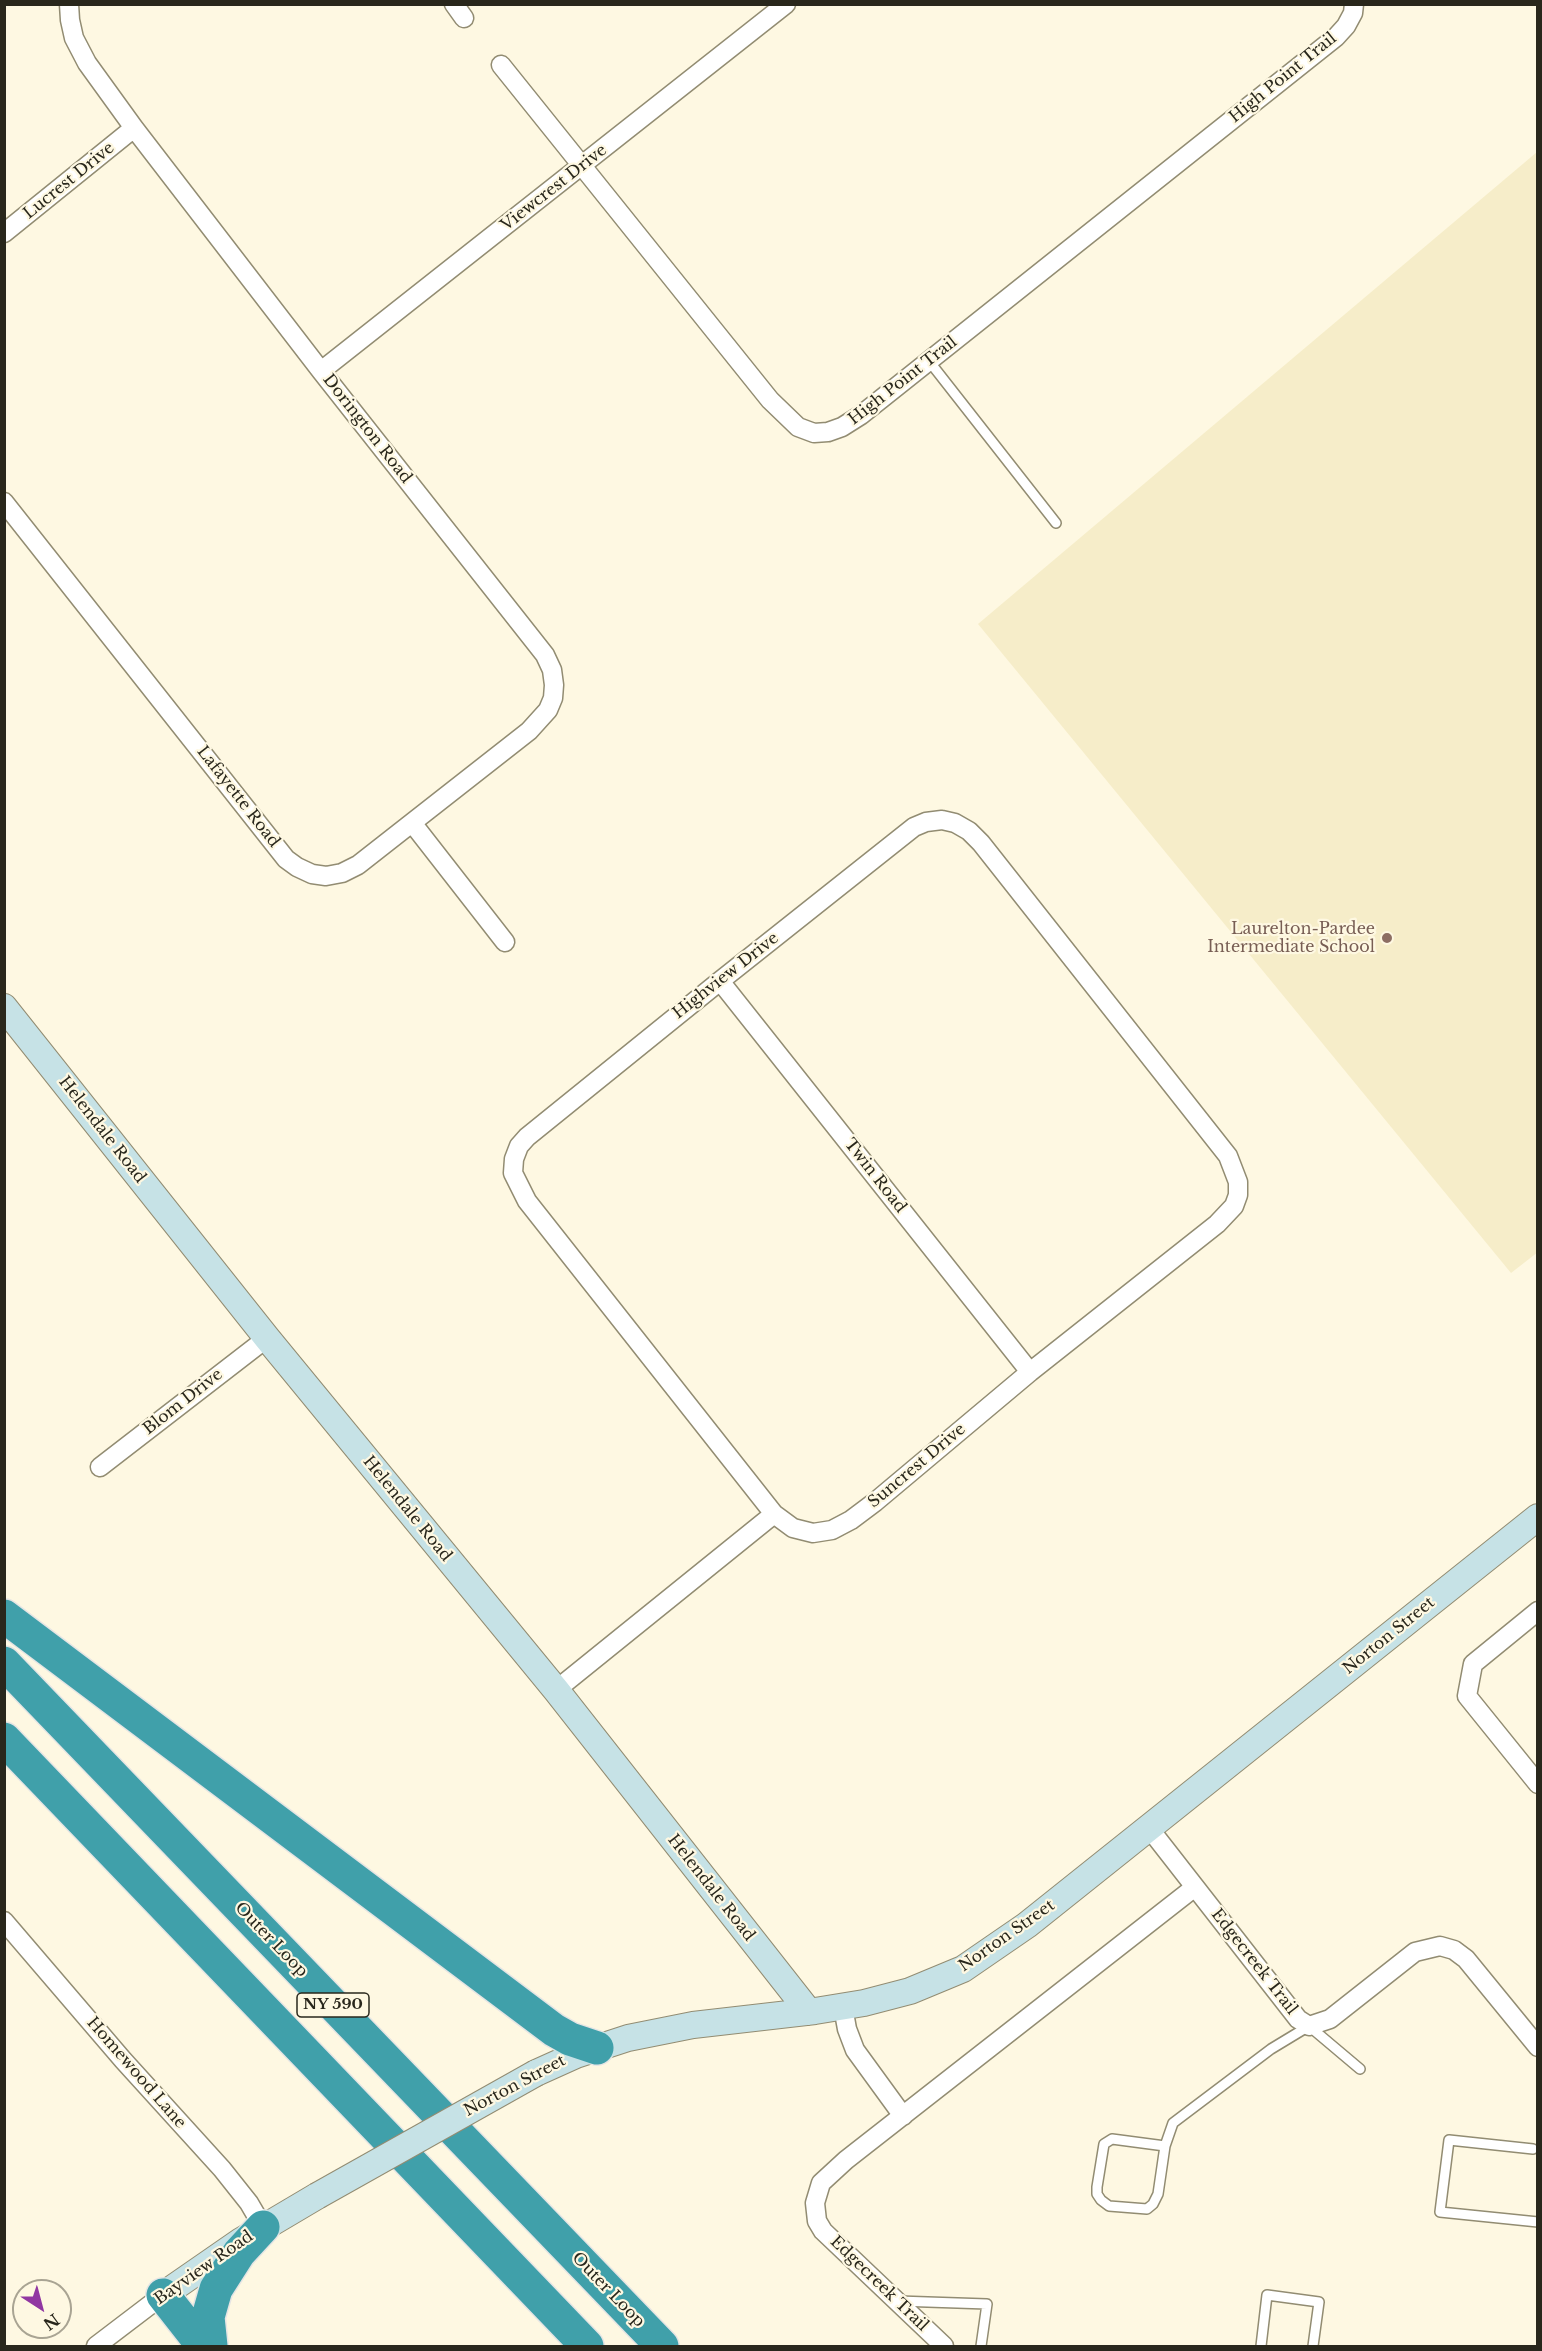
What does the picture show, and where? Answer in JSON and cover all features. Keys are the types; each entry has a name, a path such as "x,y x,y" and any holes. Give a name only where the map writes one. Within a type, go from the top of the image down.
{"highway":[{"path":"4,1616 554,2030 570,2039 597,2048"},
{"name":"Outer Loop","path":"4,1663 662,2346"},
{"name":"NY 590","path":"4,1739 586,2346"},
{"path":"211,2346 208,2317 216,2289 239,2253 263,2227"},
{"path":"164,2295 203,2346"}],"main road":[{"name":"Helendale Road","path":"4,1007 267,1338 556,1690 809,2012"},
{"name":"Norton Street","path":"317,2196 536,2073 597,2048 637,2036 693,2025 843,2007 902,1994 963,1969 1027,1925 1538,1516"},
{"name":"Bayview Road","path":"164,2295 220,2254 317,2196"}],"street":[{"name":"Dorington Road","path":"69,4 74,38 87,63 134,128 545,656 552,670 553,698 548,710 539,721 413,824"},
{"name":"Viewcrest Drive","path":"321,371 584,166 786,4"},
{"name":"High Point Trail","path":"501,65 770,400 798,427 814,433 828,432 842,428 929,361 1336,37 1346,26 1353,13 1354,4"},
{"name":"Lucrest Drive","path":"4,233 134,128"},
{"name":"Lafayette Road","path":"4,502 286,859 312,874 326,876 342,873 358,865 413,824"},
{"name":"Highview Drive","path":"774,1514 527,1201 513,1173 514,1159 519,1146 527,1137 914,827 926,822 942,820 955,823 969,831 981,843 1228,1156 1234,1167"},
{"path":"413,824 505,942"},
{"name":"Twin Road","path":"720,981 1030,1372"},
{"name":"Suncrest Drive","path":"774,1514 793,1528 813,1533 832,1530 851,1520 1030,1372 1227,1214 1238,1195 1238,1182 1234,1167"},
{"name":"Blom Drive","path":"100,1467 267,1338"},
{"path":"556,1690 774,1514"},
{"path":"1538,1611 1473,1664 1467,1696 1538,1784"},
{"name":"Edgecreek Trail","path":"1149,1828 1298,2019 1309,2025 1330,2019 1415,1952 1427,1947 1440,1946 1454,1950 1466,1959 1538,2047"},
{"name":"Edgecreek Trail","path":"944,2346 823,2231 817,2221 815,2203 821,2183 1195,1887"},
{"name":"Homewood Lane","path":"4,1920 123,2060 222,2169 249,2203 263,2227"},
{"path":"843,2007 847,2030 855,2050 903,2116"},
{"name":"Bayview Road","path":"96,2346 164,2295"}],"lane":[{"path":"929,361 1056,523"},
{"path":"1164,2146 1112,2139 1104,2144 1097,2187 1097,2194 1101,2200 1109,2206 1147,2209 1153,2204 1158,2194 1164,2146 1173,2123 1271,2049 1309,2025 1360,2069"},
{"path":"1533,2149 1449,2140 1440,2212 1538,2222"},
{"path":"1261,2346 1267,2295 1318,2302 1313,2346"},
{"path":"897,2301 987,2304 981,2346"}],"shaded area":[{"name":"Laurelton-Pardee Intermediate School","path":"1537,152 1538,1252 1511,1273 978,624"}],"place":[{"name":"Laurelton-Pardee Intermediate School","path":"1387,938"}]}
